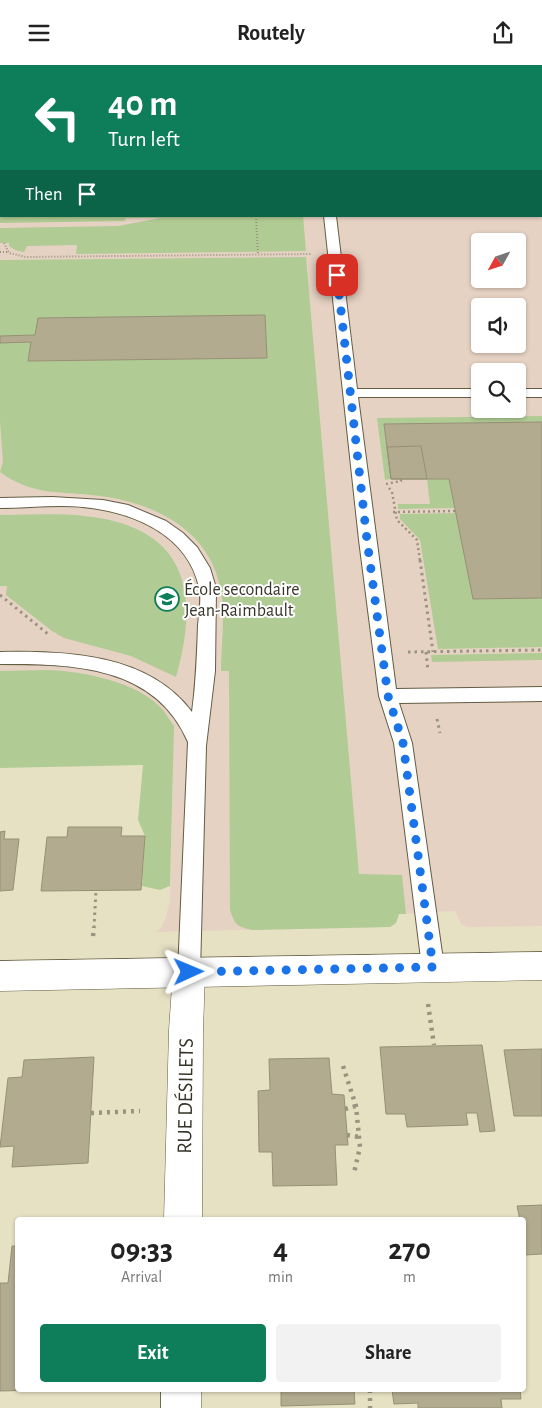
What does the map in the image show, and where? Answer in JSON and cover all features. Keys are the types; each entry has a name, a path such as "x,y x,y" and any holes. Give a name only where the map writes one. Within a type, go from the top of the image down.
{"street":[{"path":"0,975 542,966"},
{"name":"RUE DÉSILETS","path":"183,1217 186,1030 189,972"},
{"path":"181,1392 181,1408"}],"lane":[{"path":"330,217 367,540 388,696 403,743 433,967"},
{"path":"350,393 471,393"},
{"path":"526,393 542,393"},
{"path":"0,503 82,502 140,515 159,523 183,541 200,565 208,589 206,671 197,745 192,933 189,972"},
{"path":"0,658 67,658 84,661 127,675 161,693 176,706 188,720 197,745"},
{"path":"388,696 542,694"}],"path":[{"path":"256,217 258,255"},
{"path":"4,243 8,252"},
{"path":"0,252 8,252 26,257 306,254"},
{"path":"385,485 401,481 401,479"},
{"path":"381,480 392,492 397,520 417,540 433,651"},
{"path":"395,512 455,511"},
{"path":"411,652 542,650"},
{"path":"426,651 427,663"},
{"path":"93,936 96,890"},
{"path":"428,1004 434,1045"},
{"path":"343,1066 356,1106 360,1147 354,1173"},
{"path":"345,1109 356,1106"},
{"path":"90,1113 140,1111"},
{"path":"347,1135 359,1137"},
{"path":"370,1392 370,1408"}],"shaded area":[{"path":"0,217 542,217 542,926 468,927 461,924 455,911 399,914 396,923 390,927 155,932 161,928 165,920 170,901 173,764 0,767"}],"green space":[{"path":"0,217 303,217 306,251 76,254 77,245 27,246 24,252 15,250 9,246 9,243 0,243 0,228 118,226 160,218 126,218 125,221 0,223"},
{"name":"École secondaire Jean-Raimbault","path":"306,257 359,874 402,875 406,914 399,914 396,923 390,927 253,930 237,925 230,910 229,671 221,671 223,607 220,587 213,566 203,548 189,532 153,510 112,498 44,491 23,485 0,472 3,462 0,421 0,343 31,342 28,361 267,358 35,335 0,336 0,260"},
{"path":"526,416 542,416 542,422 384,424 391,479 385,480 377,418 526,418"},
{"path":"427,479 449,479 455,508 398,509 398,504 430,504"},
{"path":"456,513 473,599 542,598 542,647 438,649 420,540 400,519 400,514"},
{"path":"0,515 74,515 118,522 144,533 164,548 177,567 185,590 186,616 183,645 176,677 131,656 64,638 52,631 6,595 7,586 0,586"},
{"path":"542,653 542,660 432,662 431,655"},
{"path":"47,670 93,676 125,685 153,700 174,726 170,886 160,890 142,886 145,836 138,820 143,765 0,768 0,671"}],"building":[{"path":"265,315 267,358 28,361 31,342 0,343 0,336 35,335 38,318"},
{"path":"542,422 542,598 473,599 449,479 391,479 384,424"},
{"path":"421,446 427,479 391,479 387,447"},
{"path":"68,827 122,827 121,836 145,836 141,890 41,891 47,837 67,837"},
{"path":"5,831 4,839 19,839 13,890 0,891 0,832"},
{"path":"482,1045 495,1131 480,1132 477,1113 466,1113 468,1125 407,1127 405,1114 386,1114 380,1047"},
{"path":"542,1049 542,1116 514,1116 504,1050"},
{"path":"94,1057 88,1163 12,1167 14,1146 0,1147 8,1078 22,1077 24,1060"},
{"path":"329,1058 332,1094 344,1095 348,1145 335,1145 337,1185 273,1186 272,1152 259,1152 258,1091 270,1090 269,1059"},
{"path":"542,1205 542,1254 526,1255 526,1217 519,1217 517,1206"},
{"path":"12,1246 15,1246 15,1391 0,1391 0,1283 8,1283"},
{"path":"281,1392 354,1392 355,1404 281,1406"},
{"path":"392,1392 520,1392 521,1399 501,1399 502,1408 418,1408 418,1403 394,1404"}],"place":[{"name":"École secondaire Jean-Raimbault","path":"167,599"}],"route":[{"path":"189,972 433,967 403,743 388,696 367,540 337,275"}]}
